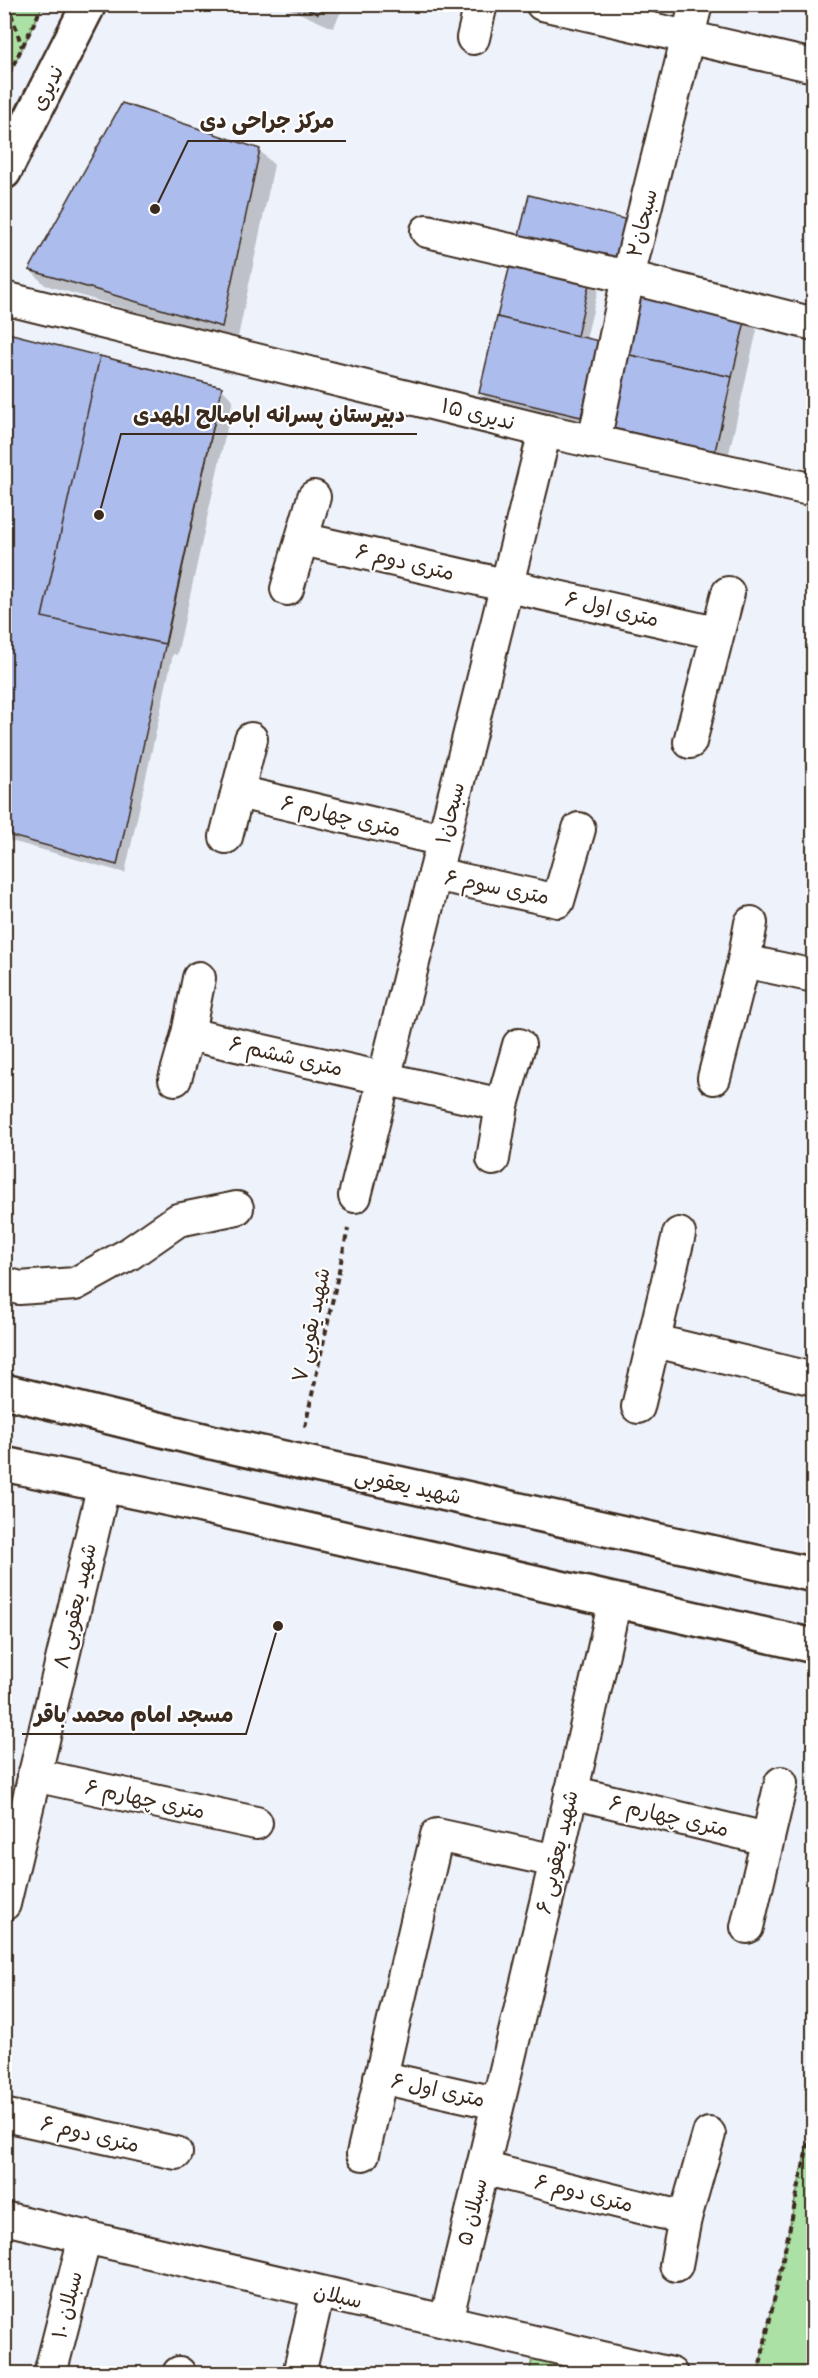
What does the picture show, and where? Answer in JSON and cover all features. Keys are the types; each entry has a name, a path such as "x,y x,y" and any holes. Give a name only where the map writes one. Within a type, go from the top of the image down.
{"street":[{"name":"ندیری","path":"4,172 89,4"},
{"path":"473,38 481,4"},
{"path":"542,4 813,66"},
{"name":"سبحان۲","path":"594,442 628,277 696,4"},
{"path":"427,231 628,277 813,324"},
{"name":"ندیری ۱۵","path":"4,298 594,442 813,490"},
{"name":"سبحان۱","path":"355,1196 545,430"},
{"path":"287,589 314,496"},
{"name":"۶ متری دوم","path":"302,539 508,585"},
{"name":"۶ متری اول","path":"508,585 716,633"},
{"path":"690,742 728,593"},
{"path":"226,837 251,739"},
{"name":"۶ متری چهارم","path":"238,792 443,840"},
{"name":"۶ متری سوم","path":"435,874 558,901 579,829"},
{"path":"714,1078 744,961 751,923"},
{"path":"744,961 813,976"},
{"path":"175,1079 188,1034 199,978"},
{"name":"۶ متری ششم","path":"188,1034 502,1105"},
{"path":"493,1158 502,1105 519,1045"},
{"path":"7,1293 20,1288 75,1284 129,1254 178,1220 237,1208"},
{"path":"639,1407 679,1234"},
{"path":"655,1341 813,1379"},
{"name":"شهید یعقوبی","path":"4,1391 297,1461 813,1575"},
{"path":"4,1464 104,1484 813,1646"},
{"name":"شهید یعقوبی ۸","path":"4,1904 15,1812 34,1775 104,1484"},
{"name":"شهید یعقوبی ۶","path":"496,2103 556,1861 615,1600"},
{"name":"۶ متری چهارم","path":"34,1775 256,1823"},
{"path":"747,1927 781,1784"},
{"name":"۶ متری چهارم","path":"571,1792 767,1839"},
{"path":"363,2154 436,1834 556,1861"},
{"name":"۶ متری اول","path":"380,2077 496,2103"},
{"name":"سبلان ۵","path":"446,2321 483,2168 496,2103"},
{"name":"۶ متری دوم","path":"4,2115 176,2153"},
{"path":"676,2265 685,2218 709,2134"},
{"name":"۶ متری دوم","path":"483,2168 685,2218"},
{"name":"سبلان","path":"4,2218 671,2373"},
{"name":"سبلان ۱۰","path":"50,2373 85,2237"},
{"path":"298,2373 318,2292"}],"path":[{"path":"8,4 22,48"},
{"path":"4,84 38,15 40,4"},
{"name":"شهید یقوبی ۷","path":"297,1461 355,1196"},
{"path":"758,2373 813,2116"}],"green space":[{"path":"4,5 43,5 5,84"},
{"path":"813,2117 813,2373 758,2373"},
{"path":"536,2342 671,2374 529,2374"}],"building":[{"path":"296,4 323,4 318,14"},
{"path":"122,103 260,149 222,327 29,270"},
{"path":"529,195 628,220 617,264 518,240"},
{"path":"511,261 590,280 577,336 497,317"},
{"path":"639,293 746,317 732,377 625,354"},
{"path":"497,317 599,341 581,417 479,393"},
{"path":"4,332 222,387 117,865 4,834"},
{"path":"625,354 732,377 715,451 608,427"},
{"path":"100,356 222,387 165,644 42,617"}],"place":[{"name":"مرکز جراحی دی","path":"155,209"},
{"name":"دبیرستان پسرانه اباصالح المهدی","path":"99,515"},
{"name":"مسجد امام محمد باقر","path":"278,1626"}]}
